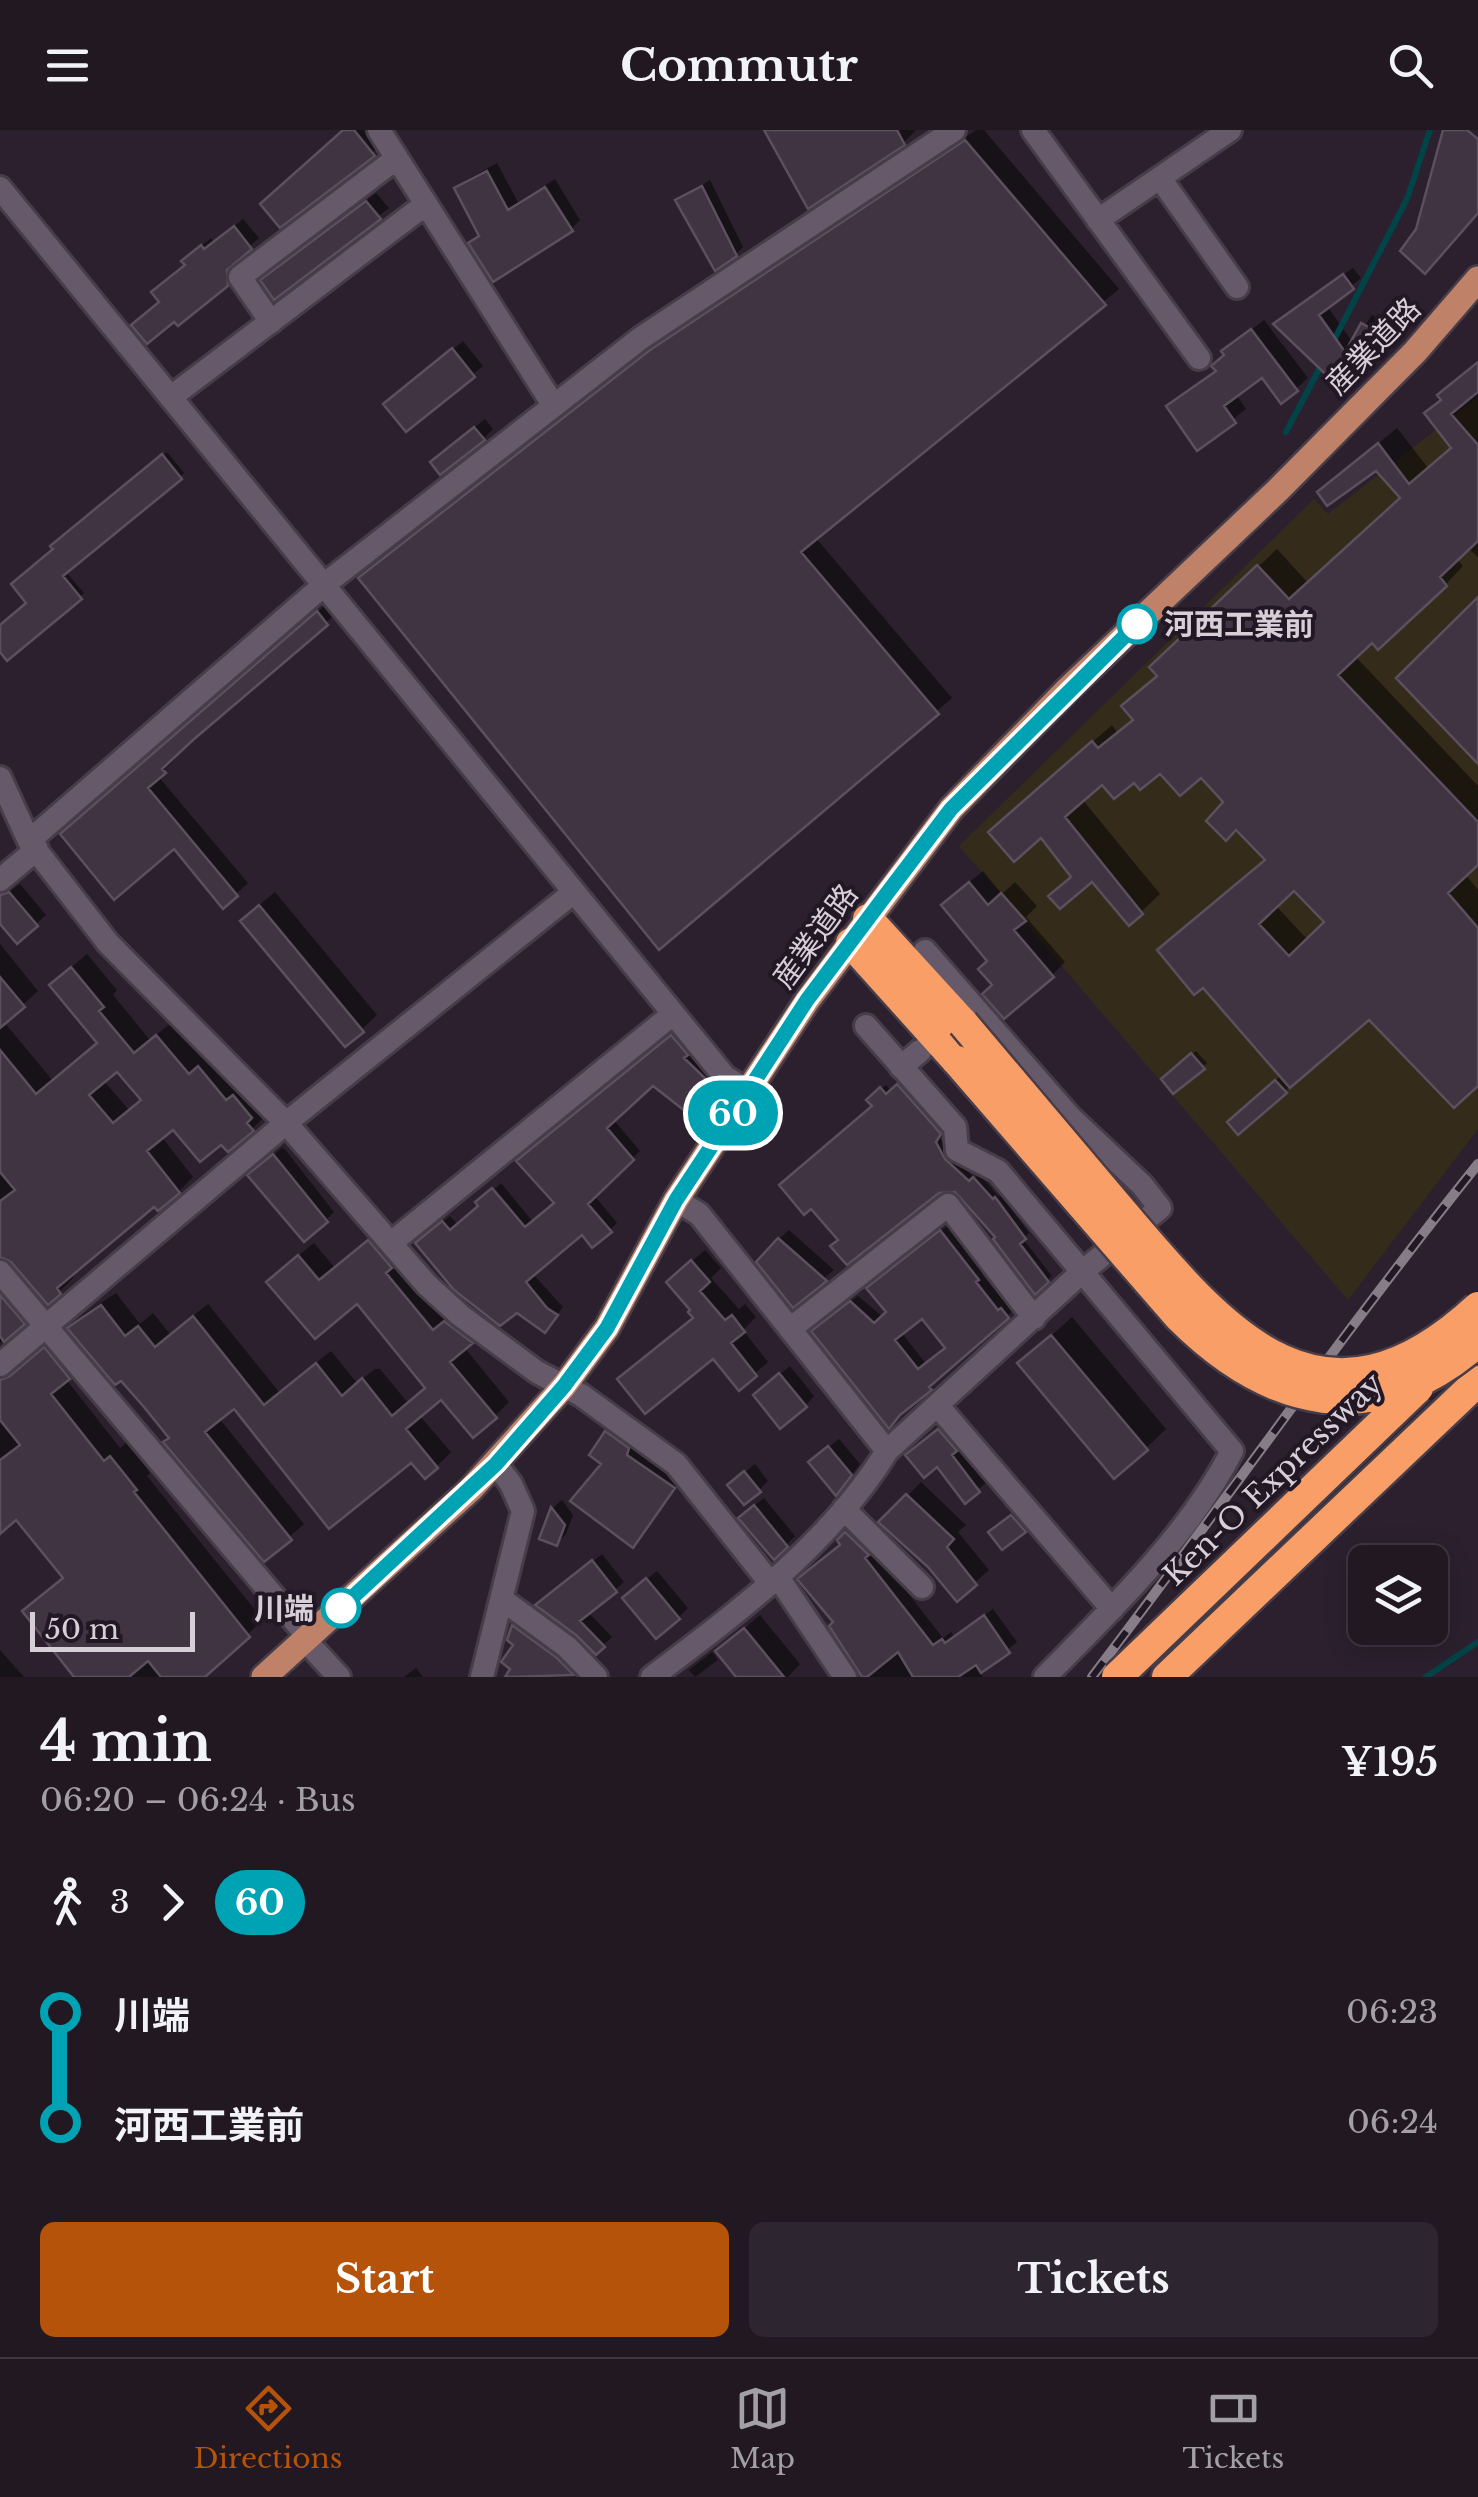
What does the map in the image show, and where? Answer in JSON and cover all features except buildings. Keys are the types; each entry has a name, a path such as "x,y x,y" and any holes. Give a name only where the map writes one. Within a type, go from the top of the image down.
{"highway":[{"path":"859,931 964,1023 1191,1291 1224,1324 1277,1359 1328,1373 1378,1368 1426,1348 1478,1307"},
{"path":"859,931 957,1061 1178,1317 1202,1340 1251,1375 1304,1395 1357,1399 1406,1387 1449,1365 1478,1342"},
{"name":"Ken-O Expressway","path":"1117,1677 1478,1333"},
{"path":"1166,1677 1478,1381"}],"main road":[{"name":"産業道路","path":"264,1677 496,1464 564,1386 607,1328 676,1200 807,1000 951,809 1069,688 1278,490 1416,352 1478,279"}],"street":[{"path":"379,130 554,406"},
{"path":"0,880 33,844 324,584 641,338 954,130"},
{"path":"1032,130 1199,358"},
{"path":"1098,220 1230,130"},
{"path":"270,322 240,277 397,158"},
{"path":"1160,178 1237,287"},
{"path":"0,188 725,1077 748,1091"},
{"path":"171,396 426,204"},
{"path":"0,778 33,844 108,943 286,1123 426,1286 537,1372 564,1386 676,1464 774,1581 845,1677"},
{"path":"0,1365 286,1123 574,892"},
{"path":"652,1677 774,1581 864,1489 887,1451 1082,1272 1160,1208 1142,1185 1070,1117 925,951"},
{"path":"391,1243 673,1014"},
{"path":"866,1026 900,1067 966,1127 957,1150 998,1171 1232,1451 1184,1522 1112,1609 1046,1677"},
{"path":"900,1067 920,1051"},
{"path":"676,1200 699,1214 887,1451"},
{"path":"790,1329 948,1205 1034,1318"},
{"path":"0,1272 338,1677"},
{"path":"938,1406 1112,1609"},
{"path":"482,1677 522,1511 520,1500 496,1464"},
{"path":"844,1509 922,1586"},
{"path":"503,1600 567,1647 596,1677"}],"shaded area":[{"path":"1478,397 1478,1129 1348,1300 959,846 1314,499 1328,514"}],"waterway":[{"path":"1333,342 1407,199 1430,130"},
{"path":"1286,432 1323,362"},
{"path":"1426,1677 1478,1642"}],"railway":[{"path":"1092,1677 1478,1164"}],"bus line":[{"name":"60","path":"341,1608 496,1464 564,1386 607,1328 676,1200 807,1000 885,896 951,809 1137,624"}],"place":[{"name":"河西工業前","path":"1137,624"},
{"name":"川端","path":"341,1608"}]}
